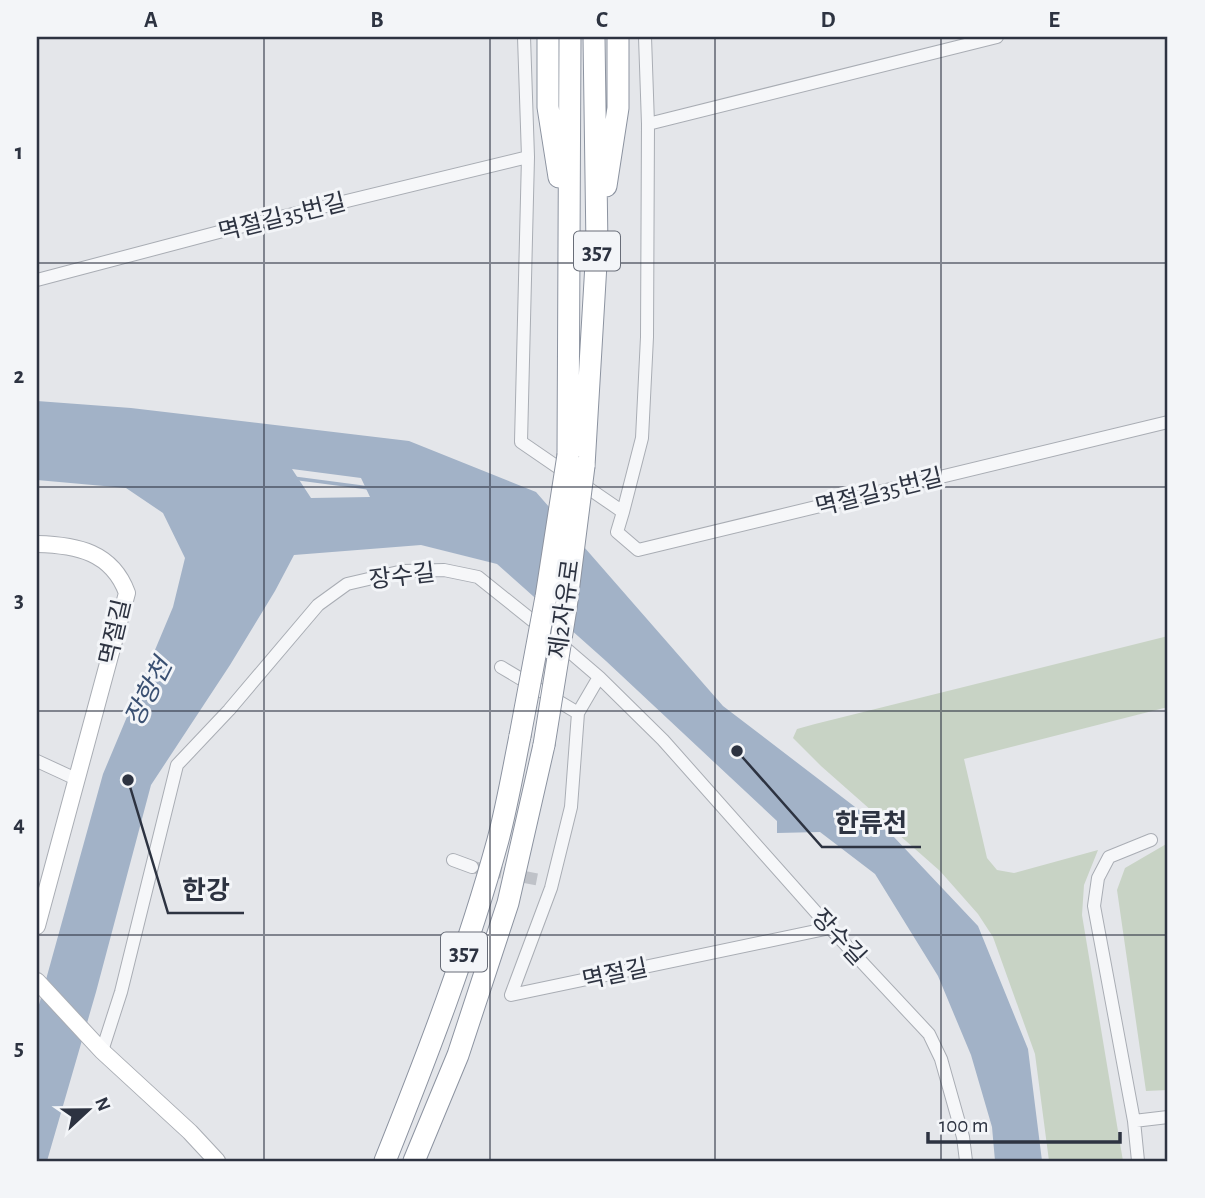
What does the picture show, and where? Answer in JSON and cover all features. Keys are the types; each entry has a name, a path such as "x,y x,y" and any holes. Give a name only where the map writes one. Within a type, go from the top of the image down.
{"highway":[{"path":"548,37 548,107 569,254"},
{"path":"569,37 569,254 576,460"},
{"name":"제2자유로","path":"414,1161 458,1055 508,903 544,745 566,607 576,460 597,247 594,37"},
{"path":"597,247 618,108 618,37"},
{"name":"357","path":"385,1161 465,950 498,839 576,460"}],"street":[{"path":"524,37 528,157 522,442 623,512 642,439 647,337 648,124 645,37"},
{"path":"648,124 997,37"},
{"name":"멱절길35번길","path":"37,280 219,232 528,157"},
{"name":"멱절길35번길","path":"623,512 617,532 638,550 1168,422"},
{"name":"멱절길","path":"37,544 55,544 103,558 121,577 127,593 37,926"},
{"name":"장수길","path":"99,1049 121,992 177,765 229,710 318,605 337,591 347,584 403,571 444,570 478,577 599,677 663,740 830,929 929,1034 941,1059 963,1137 966,1161"},
{"path":"501,667 578,713 599,677"},
{"name":"멱절길","path":"578,713 571,807 512,995 830,929"},
{"path":"37,761 76,779"},
{"path":"1138,1161 1134,1121 1094,906 1098,878 1108,857 1151,839"},
{"path":"453,860 472,867"},
{"path":"37,981 99,1049 190,1132 217,1161"},
{"path":"1134,1121 1168,1117"}],"green space":[{"path":"1168,636 1168,707 964,759 987,858 997,870 1014,873 1098,850 1084,885 1082,915 1123,1161 1049,1161 1035,1054 993,937 978,914 940,871 793,738 797,729 815,724"},
{"path":"1168,843 1168,1090 1146,1091 1117,890 1125,868"}],"water":[{"name":"장항천","path":"37,401 131,408 409,441 536,492 723,706 893,836 978,926 1028,1049 1042,1161 995,1161 992,1127 971,1055 938,976 875,874 820,832 777,833 777,821 606,661 497,564 421,545 294,555 230,665 151,785 96,992 47,1161 37,1161 37,1012 103,774 173,607 185,558 163,513 126,488 37,480","holes":["292,469 361,478 370,497 311,498"]}],"waterway":[{"path":"293,478 369,488"}],"tunnel":[{"path":"472,867 540,880"}],"place":[{"name":"한류천","path":"737,751"},
{"name":"한강","path":"128,780"}]}
